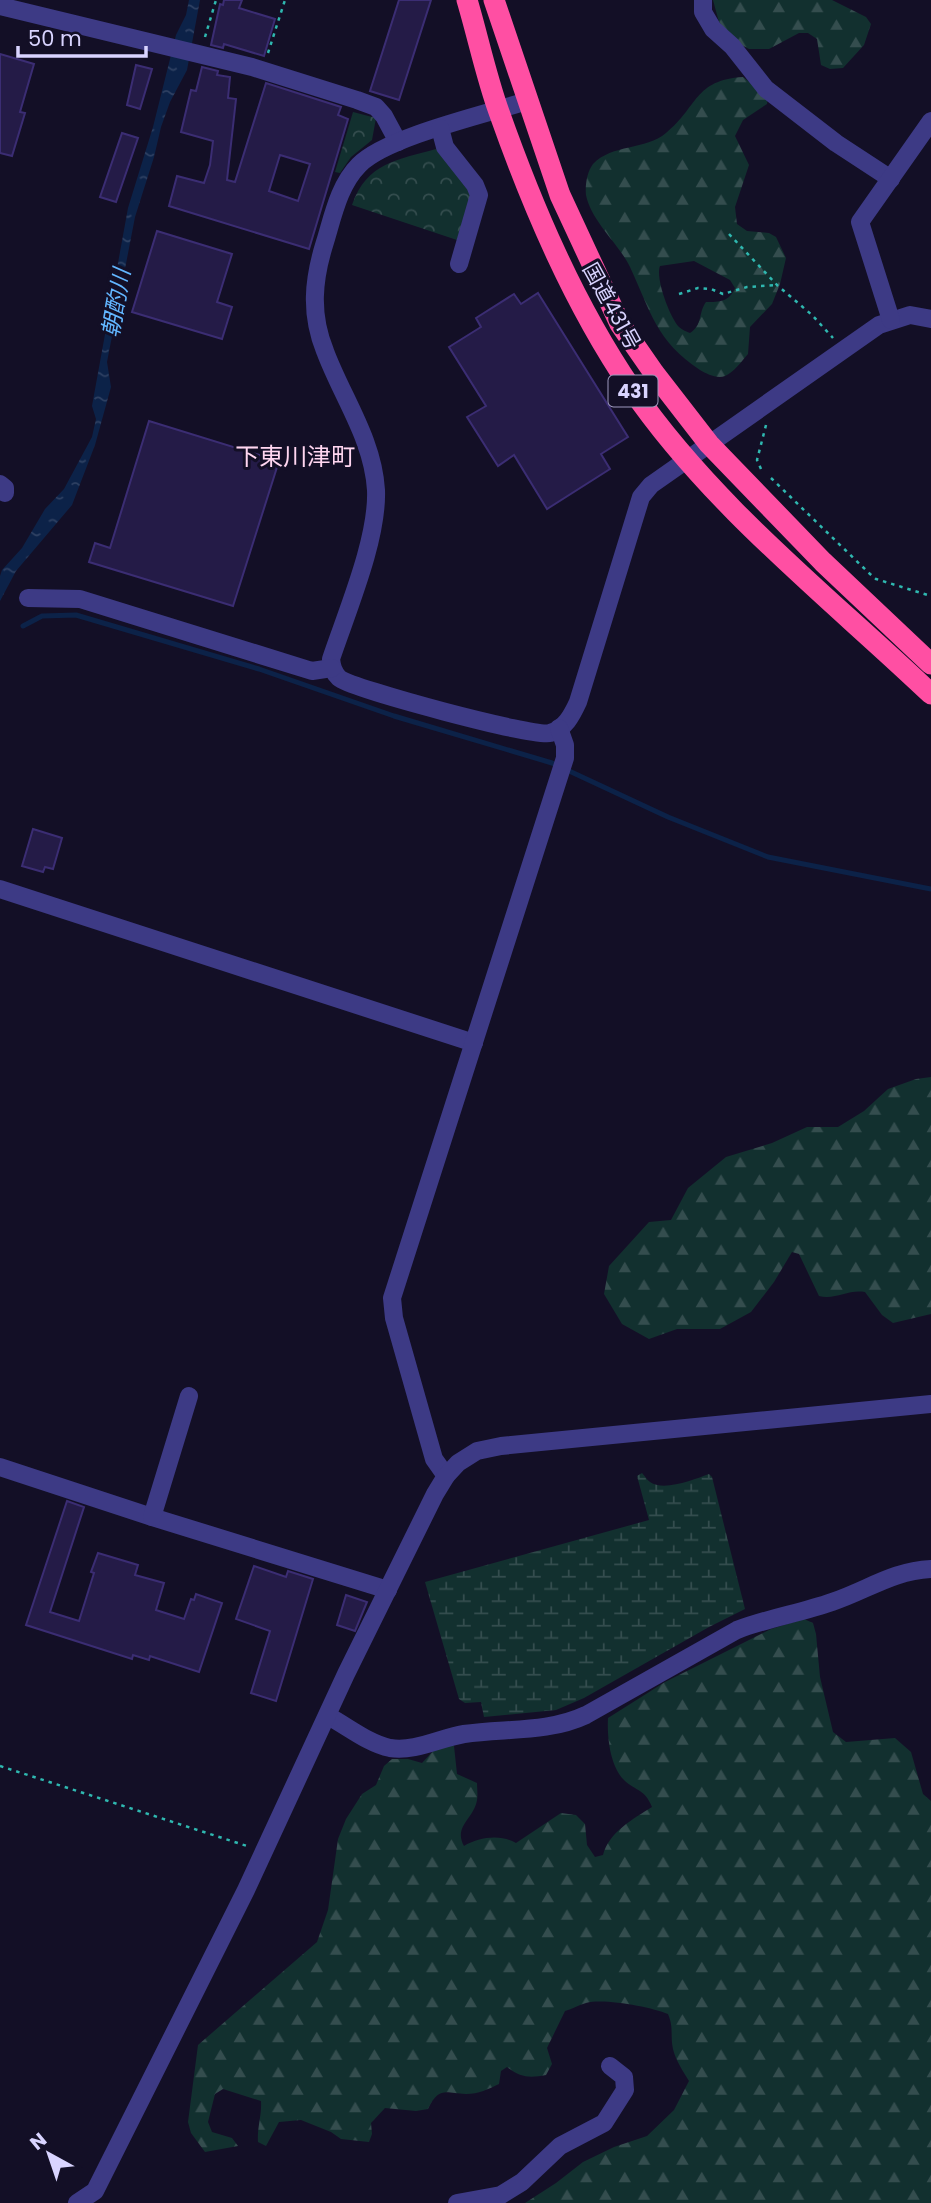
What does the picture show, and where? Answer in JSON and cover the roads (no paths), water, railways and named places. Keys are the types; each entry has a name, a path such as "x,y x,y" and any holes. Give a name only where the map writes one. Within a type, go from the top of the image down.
{"highway":[{"name":"国道431号","path":"467,0 498,110 534,204 576,295 632,389 723,499 802,576 931,694"},
{"name":"国道431号","path":"494,0 559,195 620,324 709,444 823,562 931,664"}],"street":[{"path":"703,0 703,12 713,29 732,46 766,89 835,144 891,178"},
{"path":"0,6 24,6 163,46 200,49 376,107 391,125 398,142"},
{"path":"527,101 398,142 374,153 359,164 337,202 316,277 315,317 318,334 330,365 372,460 376,488 374,526 331,659 332,668 342,680 427,707 529,733 549,734 559,728 571,718 578,702 641,497 651,485 842,349 891,320 910,315 931,319"},
{"path":"891,320 860,222 931,121"},
{"path":"440,128 445,147 475,185 479,195 459,264"},
{"path":"28,598 80,599 312,671 332,668"},
{"path":"446,1476 434,1459 394,1318 392,1298 565,758 565,745 559,728"},
{"path":"0,889 474,1043"},
{"path":"152,1517 189,1396"},
{"path":"77,2203 101,2197 346,1674 446,1476 467,1456 501,1446 931,1404"},
{"path":"0,1467 388,1590"},
{"path":"328,1716 372,1740 394,1748 409,1748 465,1734 559,1725 586,1715 737,1630 763,1620 832,1603 899,1573 931,1569"},
{"path":"457,2203 500,2195 522,2182 560,2146 604,2123 625,2090 624,2077 610,2066"}],"water":[{"name":"朝酌川","path":"189,0 200,0 187,70 170,102 161,127 135,217 107,362 111,387 95,445 72,505 16,571 0,601 2,570 22,548 45,509 64,489 92,437 96,419 92,406 128,208 153,127 176,35 186,15"}],"waterway":[{"path":"23,626 42,616 76,615 259,669 394,716 552,763 668,817 768,857 931,889"}],"district":[{"name":"下東川津町","path":"295,456"}]}
